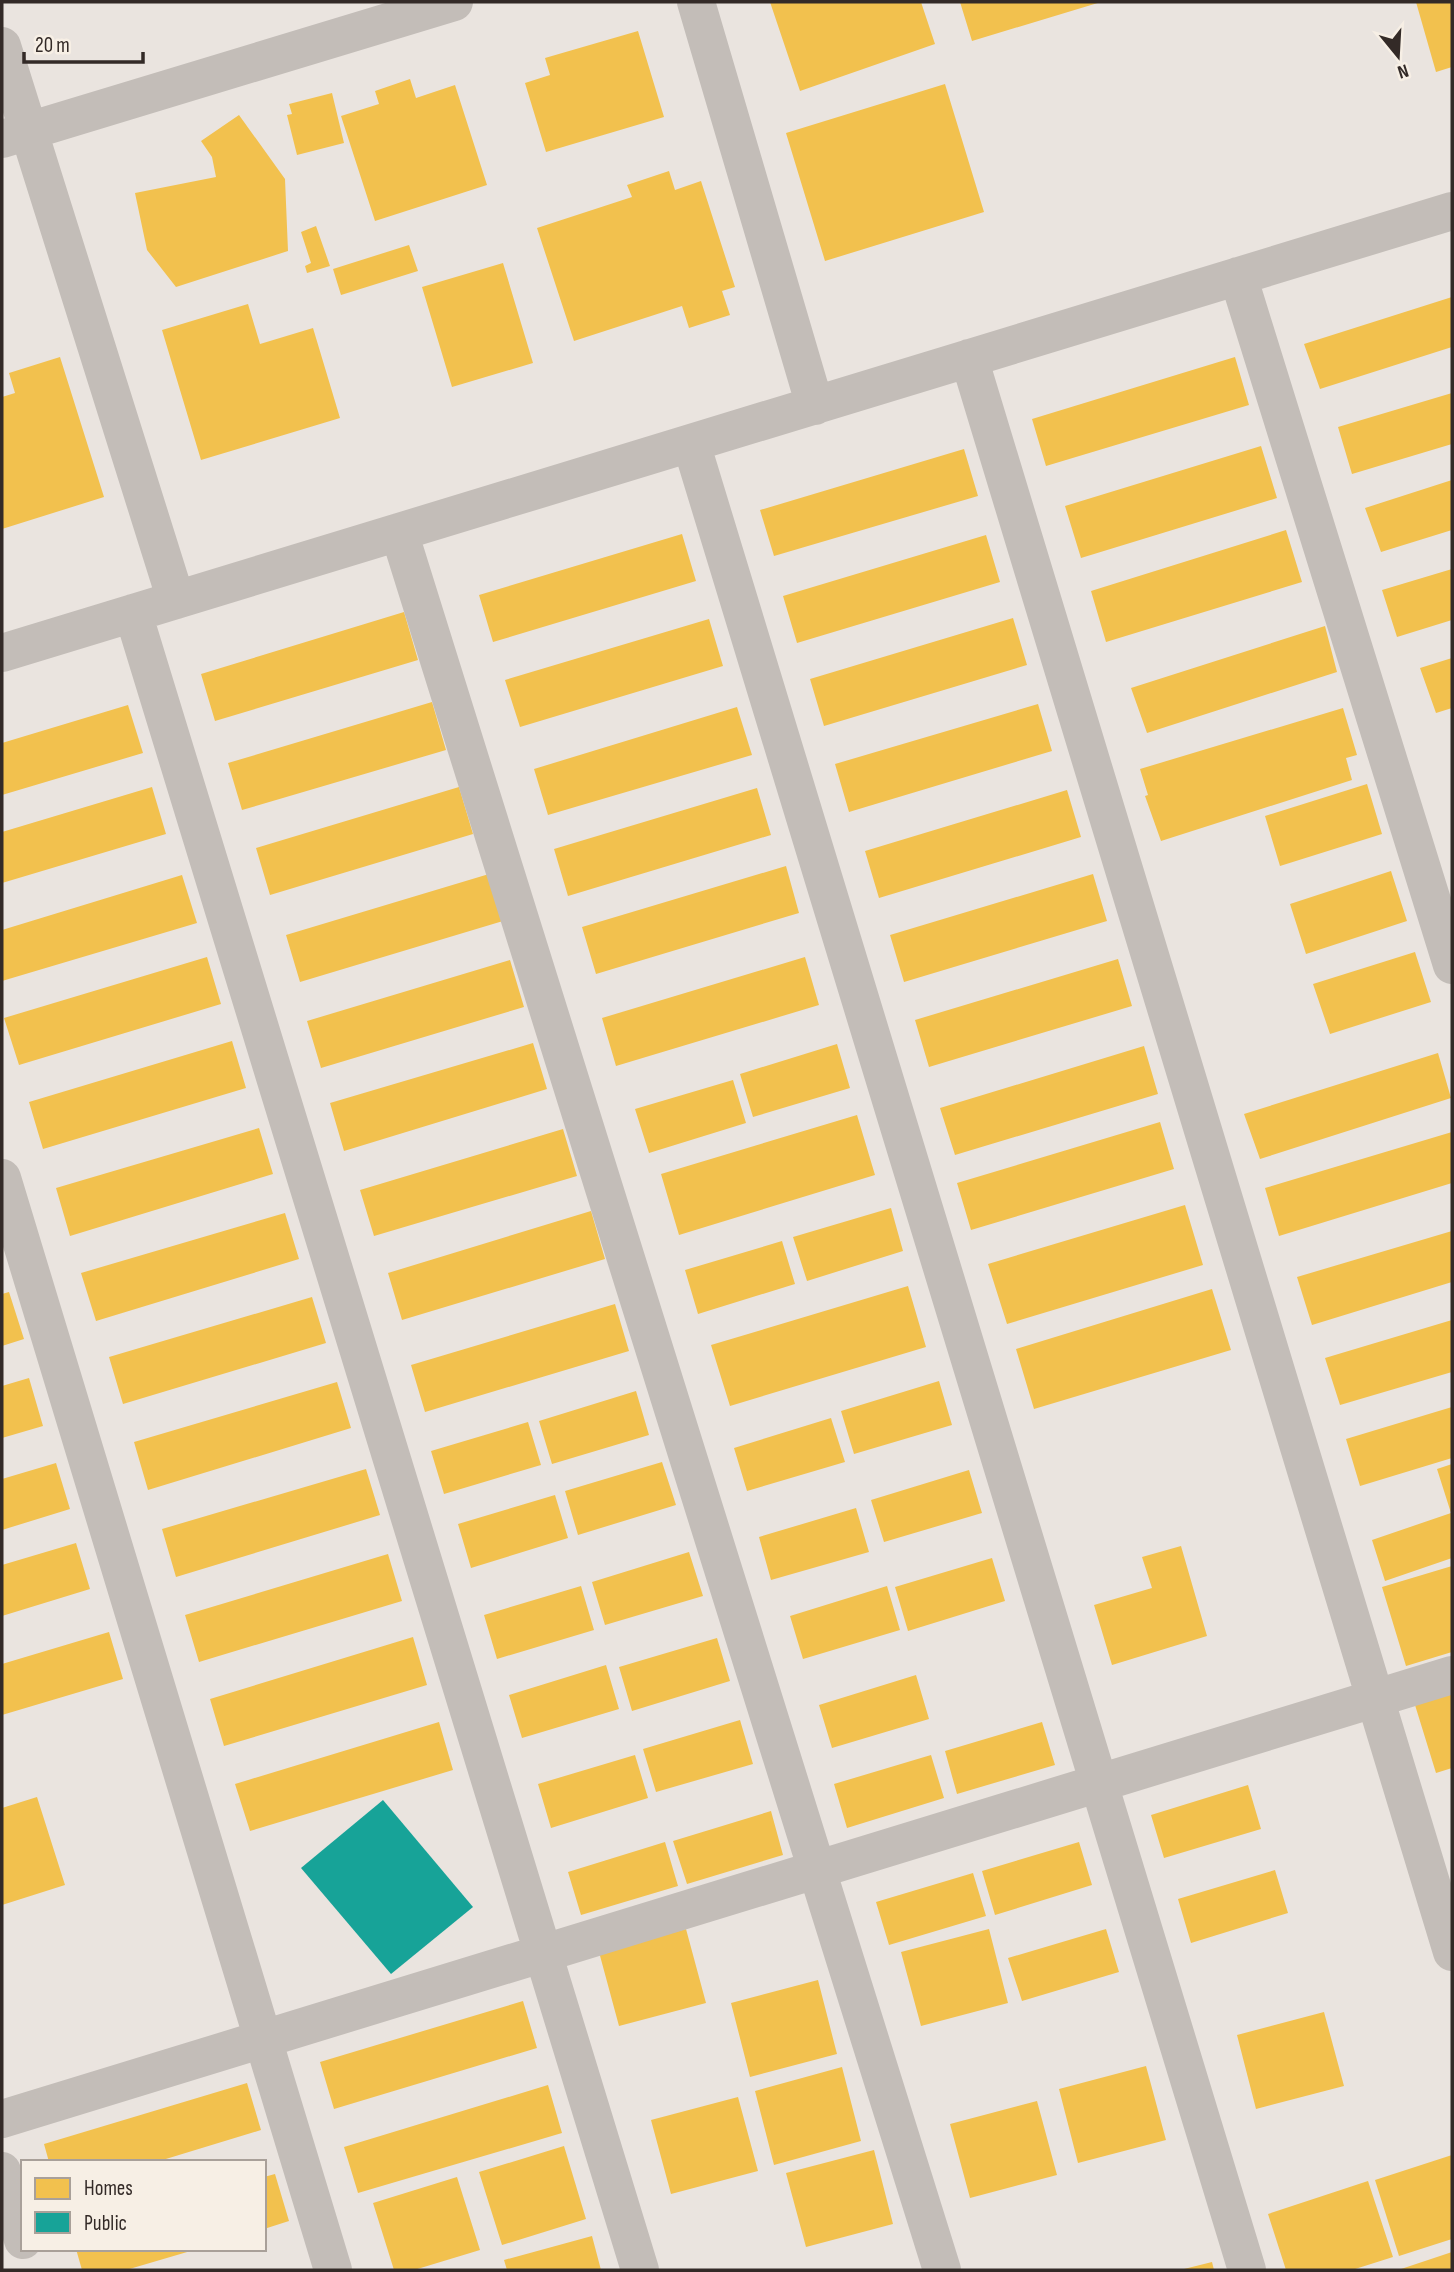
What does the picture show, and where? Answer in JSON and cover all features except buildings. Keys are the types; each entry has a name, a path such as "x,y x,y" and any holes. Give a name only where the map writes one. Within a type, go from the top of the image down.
{"street":[{"path":"15,135 454,2"},
{"path":"696,2 815,406"},
{"path":"2,46 15,135 176,600"},
{"path":"2,653 1452,211"},
{"path":"1238,276 1452,965"},
{"path":"969,358 1452,1952"},
{"path":"691,443 1247,2270"},
{"path":"399,532 942,2270"},
{"path":"133,613 640,2270"},
{"path":"2,1178 333,2270"},
{"path":"2,2119 1452,1675"},
{"path":"2,2171 21,2233"},
{"path":"26,2251 32,2270"}]}
